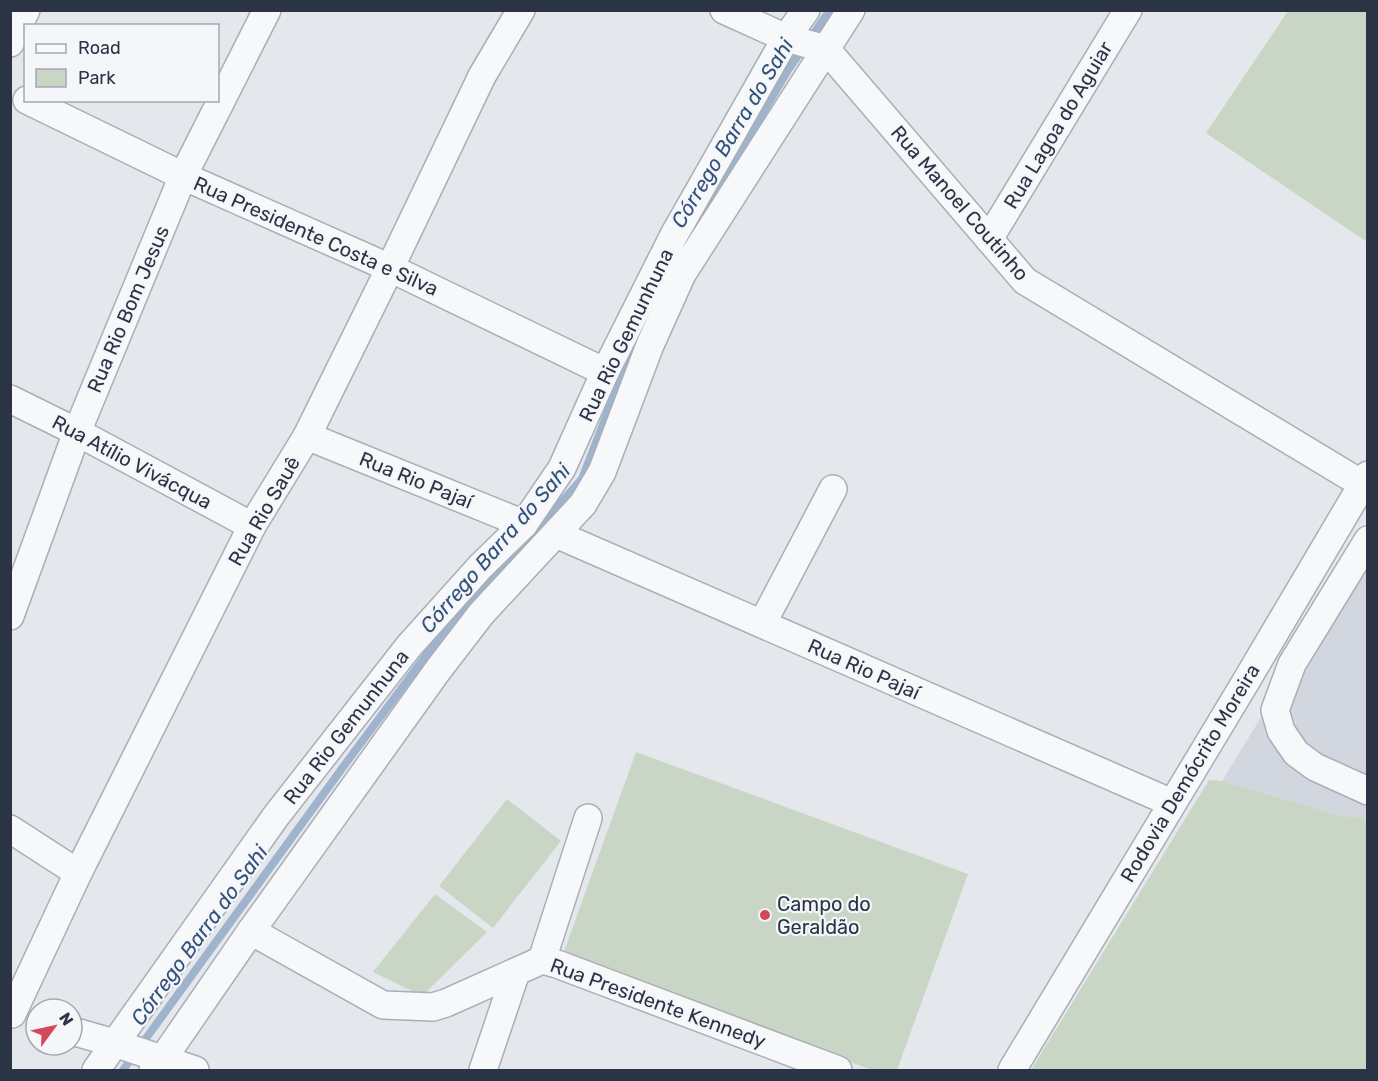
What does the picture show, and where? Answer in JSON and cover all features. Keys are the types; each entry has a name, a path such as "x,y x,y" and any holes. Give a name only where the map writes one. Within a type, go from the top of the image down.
{"street":[{"path":"10,43 26,10"},
{"name":"Rua Rio Bom Jesus","path":"10,616 77,432 183,176 267,10"},
{"name":"Rua Rio Sauê","path":"20,1016 78,873 252,526 307,436 482,76 521,10"},
{"path":"724,10 786,38 826,49"},
{"name":"Rua Rio Gemunhuna","path":"96,1071 276,816 409,646 480,567 524,524 562,468 605,372 674,236 786,38 806,10"},
{"name":"Rua Rio Gemunhuna","path":"157,1065 438,670 488,606 583,504 602,472 650,345 682,274 851,10"},
{"name":"Rua Lagoa do Aguiar","path":"989,239 1128,10"},
{"name":"Rua Manoel Coutinho","path":"826,49 1024,281 1365,479"},
{"name":"Rua Presidente Costa e Silva","path":"10,92 24,99"},
{"name":"Rua Presidente Costa e Silva","path":"30,102 183,176 390,268 605,372"},
{"name":"Rua Atílio Vivácqua","path":"10,399 77,432 252,526"},
{"name":"Rua Rio Pajaí","path":"307,436 524,524"},
{"name":"Rodovia Demócrito Moreira","path":"1012,1071 1365,479"},
{"path":"762,624 833,489"},
{"name":"Rua Rio Pajaí","path":"556,534 1172,803"},
{"path":"1368,540 1292,664 1275,710 1281,731 1296,753 1315,767 1368,791"},
{"path":"542,960 588,819"},
{"path":"10,829 78,873"},
{"name":"Rua Presidente Kennedy","path":"251,931 383,1005 433,1007 542,960 838,1071"},
{"path":"483,1071 516,972"},
{"path":"84,1034 114,1043 157,1065 195,1071"}],"shaded area":[{"path":"1367,545 1367,819 1338,815 1222,781"}],"green space":[{"path":"1288,11 1367,11 1367,242 1206,133"},
{"name":"Campo do Geraldão","path":"636,752 968,874 897,1070 872,1070 562,957"},
{"path":"1209,780 1222,781 1338,815 1367,819 1367,1070 1031,1070"},
{"path":"507,799 561,841 493,928 439,886"},
{"path":"435,894 487,932 422,996 373,972"}],"waterway":[{"name":"Córrego Barra do Sahi","path":"810,39 830,10"},
{"name":"Córrego Barra do Sahi","path":"695,229 788,70 803,49"},
{"name":"Córrego Barra do Sahi","path":"123,1070 433,646 582,479 638,334"}],"place":[{"name":"Campo do Geraldão","path":"765,915"}]}
